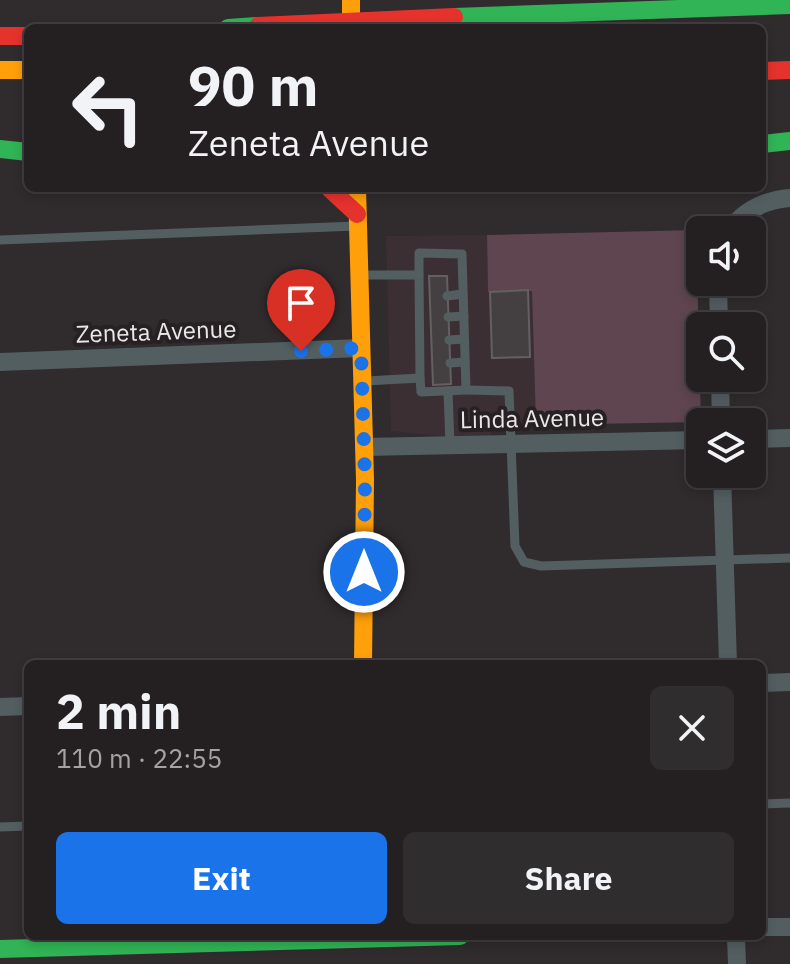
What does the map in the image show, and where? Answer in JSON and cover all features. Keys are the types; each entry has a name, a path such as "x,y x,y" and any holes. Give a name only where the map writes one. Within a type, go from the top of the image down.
{"main road":[{"path":"351,0 351,24"},
{"path":"386,0 386,24"},
{"path":"302,24 790,5"},
{"path":"0,36 24,36"},
{"path":"0,70 24,70"},
{"path":"766,71 790,70"},
{"path":"766,144 790,141"},
{"path":"0,149 24,152"},
{"path":"333,192 358,220"},
{"path":"357,192 364,447 363,660"},
{"path":"0,949 401,940"}],"street":[{"path":"742,216 767,202 790,198"},
{"name":"Zeneta Avenue","path":"0,362 361,348"},
{"path":"766,439 790,438"},
{"name":"Linda Avenue","path":"364,447 686,440"},
{"path":"722,488 728,660"},
{"path":"766,683 790,682"},
{"path":"0,707 24,706"},
{"path":"766,927 790,927"},
{"path":"736,940 737,964"}],"lane":[{"path":"0,240 358,220"},
{"path":"466,390 462,254 419,253 419,275 424,296 419,320 421,392 509,391 515,546 524,562 541,566 790,558"},
{"path":"359,275 419,275"},
{"path":"447,296 463,294"},
{"path":"448,317 464,316"},
{"path":"419,320 430,319"},
{"path":"449,340 464,339"},
{"path":"420,343 431,342"},
{"path":"450,363 465,362"},
{"path":"420,364 432,364"},
{"path":"362,381 420,378"},
{"path":"448,391 450,445"},
{"path":"766,804 790,803"},
{"path":"0,827 24,826"}],"shaded area":[{"path":"686,230 686,296 698,296 698,312 686,312 686,392 700,392 701,408 686,408 686,422 536,425 532,291 488,292 487,235"},
{"path":"487,235 488,292 532,290 536,425 491,427 491,441 391,431 386,236"}],"building":[{"path":"429,276 447,276 451,384 433,385"},
{"path":"528,290 530,357 492,358 490,292"}],"traffic: fast":[{"path":"454,17 790,5"},
{"path":"766,144 790,141"},
{"path":"0,149 24,152"},
{"path":"0,949 318,940"}],"traffic: slow":[{"path":"351,0 351,24"},
{"path":"0,70 24,70"},
{"path":"357,192 365,480 363,660"}],"traffic: jam":[{"path":"302,24 454,17"},
{"path":"0,36 24,36"},
{"path":"766,71 790,70"},
{"path":"333,192 357,214"}],"route":[{"path":"301,351 361,348 364,572"}]}
